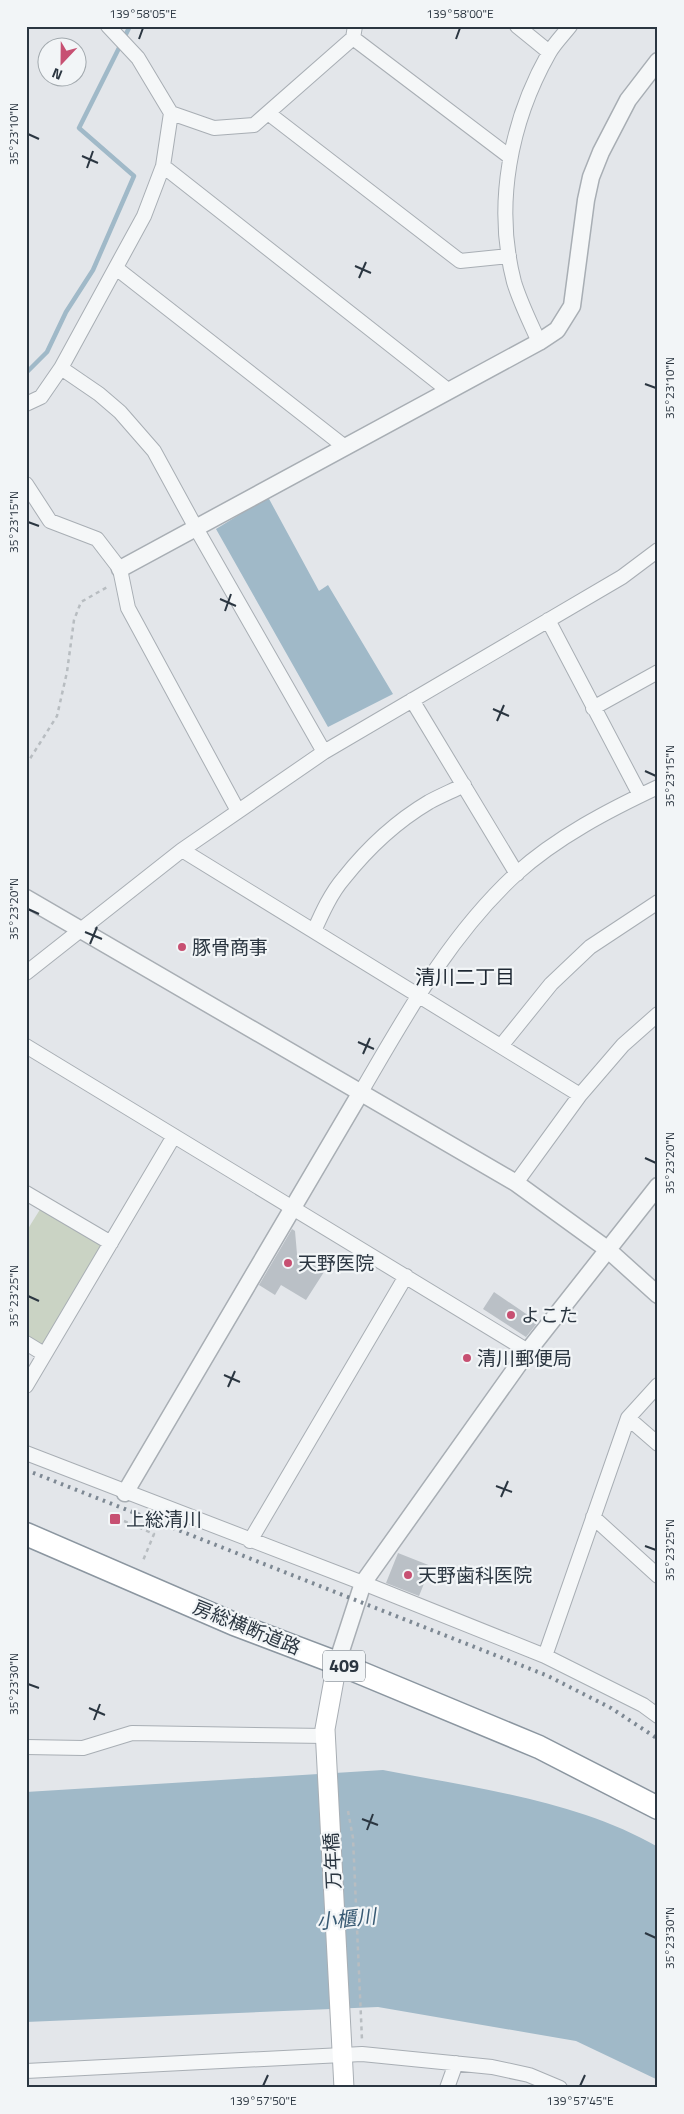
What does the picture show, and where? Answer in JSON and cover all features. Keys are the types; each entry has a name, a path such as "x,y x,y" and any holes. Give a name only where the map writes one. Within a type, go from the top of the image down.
{"highway":[{"name":"房総横断道路","path":"26,1534 234,1624 337,1663 539,1747 658,1808"}],"main road":[{"name":"万年橋","path":"337,1663 325,1729 344,2088"}],"street":[{"path":"26,404 41,397 61,368 144,216 163,166 171,114 138,58 108,26"},
{"path":"517,26 549,52"},
{"path":"539,342 514,282 509,256 505,218 510,157 521,114 549,52 570,26"},
{"path":"171,114 214,128 254,125 354,32 510,157"},
{"path":"121,574 196,528 539,342 557,330 572,306 586,200 591,177 618,117 628,100 658,61"},
{"path":"268,113 460,261 509,256"},
{"path":"163,166 449,390"},
{"path":"116,268 345,447"},
{"path":"61,368 99,394 138,430 154,451 324,752"},
{"path":"26,484 50,521 97,540 121,574 128,608 238,812"},
{"path":"26,973 182,850 324,752 622,576 658,550"},
{"path":"548,620 640,795"},
{"path":"594,708 658,672"},
{"path":"412,700 517,874"},
{"path":"314,931 326,906 343,879 365,855 402,821 429,802 464,785"},
{"path":"125,1492 418,995 462,932 517,874 551,848 587,824 658,787"},
{"path":"182,850 580,1095"},
{"path":"26,898 516,1183 607,1249 658,1295"},
{"path":"501,1046 551,984 590,946 658,902"},
{"path":"516,1183 580,1095 623,1045 658,1014"},
{"path":"26,1046 528,1351"},
{"path":"26,1386 174,1136"},
{"path":"337,1663 363,1583 528,1351 658,1186"},
{"path":"26,1193 111,1243"},
{"path":"250,1541 406,1276"},
{"path":"26,1343 44,1354"},
{"path":"545,1656 628,1418 658,1385"},
{"path":"628,1418 658,1444"},
{"path":"26,1453 363,1583 545,1656 643,1705 658,1716"},
{"path":"593,1517 658,1576"},
{"path":"26,1747 83,1748 132,1733 326,1736"},
{"path":"26,2071 362,2054 492,2067 529,2075 560,2088"},
{"path":"450,2086 456,2063"}],"path":[{"path":"26,765 56,716 68,672 74,620 81,602 121,574"},
{"path":"124,1521 154,1534 135,1580"},
{"path":"348,1808 353,1838 362,2042"}],"green space":[{"path":"44,1203 111,1243 44,1354 26,1343 26,1232"}],"water":[{"path":"268,497 319,591 328,585 393,694 328,727 216,529"},
{"name":"小櫃川","path":"383,1770 489,1790 559,1807 627,1831 658,1847 658,2080 576,2041 378,2007 26,2022 26,1792"}],"building":[{"name":"天野医院","path":"292,1229 295,1231 297,1254 324,1272 306,1300 281,1285 275,1295 259,1285"},
{"name":"よこた","path":"494,1292 538,1322 526,1337 483,1309"},
{"name":"天野歯科医院","path":"398,1553 431,1566 419,1596 386,1583"}],"waterway":[{"path":"26,373 47,352 66,312 93,270 134,176 79,128 130,26"}],"railway":[{"path":"26,1470 548,1676 611,1708 658,1739"}],"place":[{"name":"豚骨商事","path":"182,947"},
{"name":"天野医院","path":"288,1263"},
{"name":"よこた","path":"511,1315"},
{"name":"清川郵便局","path":"467,1358"},
{"name":"上総清川","path":"115,1519"},
{"name":"天野歯科医院","path":"408,1575"}],"district":[{"name":"清川二丁目","path":"465,977"}]}
